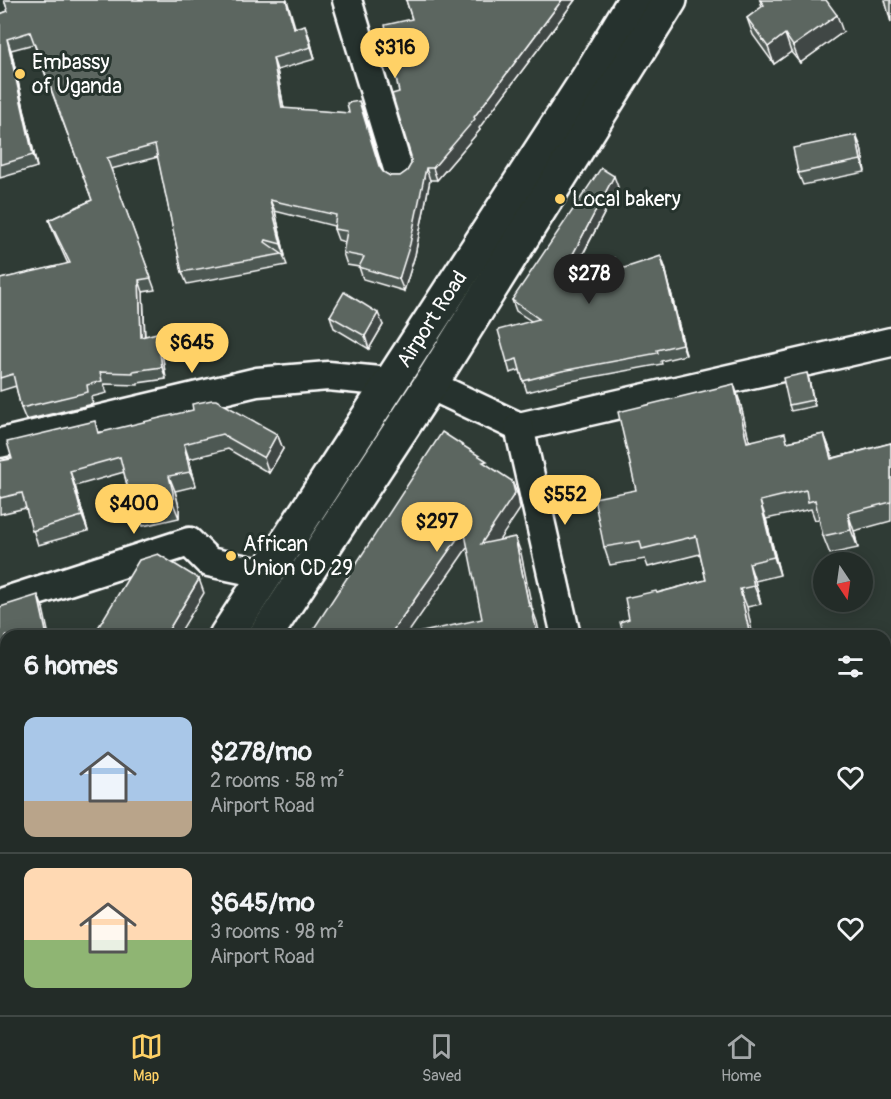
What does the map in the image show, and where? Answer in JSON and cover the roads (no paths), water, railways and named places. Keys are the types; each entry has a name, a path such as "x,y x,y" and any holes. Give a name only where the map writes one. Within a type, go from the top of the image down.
{"main road":[{"name":"Airport Road","path":"230,630 581,88 635,0"},
{"name":"Airport Road","path":"269,630 430,385 670,0"}],"street":[{"path":"347,0 399,172"},
{"path":"430,385 519,427 891,342"},
{"path":"0,444 257,382 328,376 390,382"},
{"path":"519,427 565,630"},
{"path":"0,603 189,542 209,562 266,574"}],"place":[{"name":"Embassy of Uganda","path":"20,74"},
{"name":"Local bakery","path":"560,199"},
{"name":"African Union CD 29","path":"231,556"}]}
